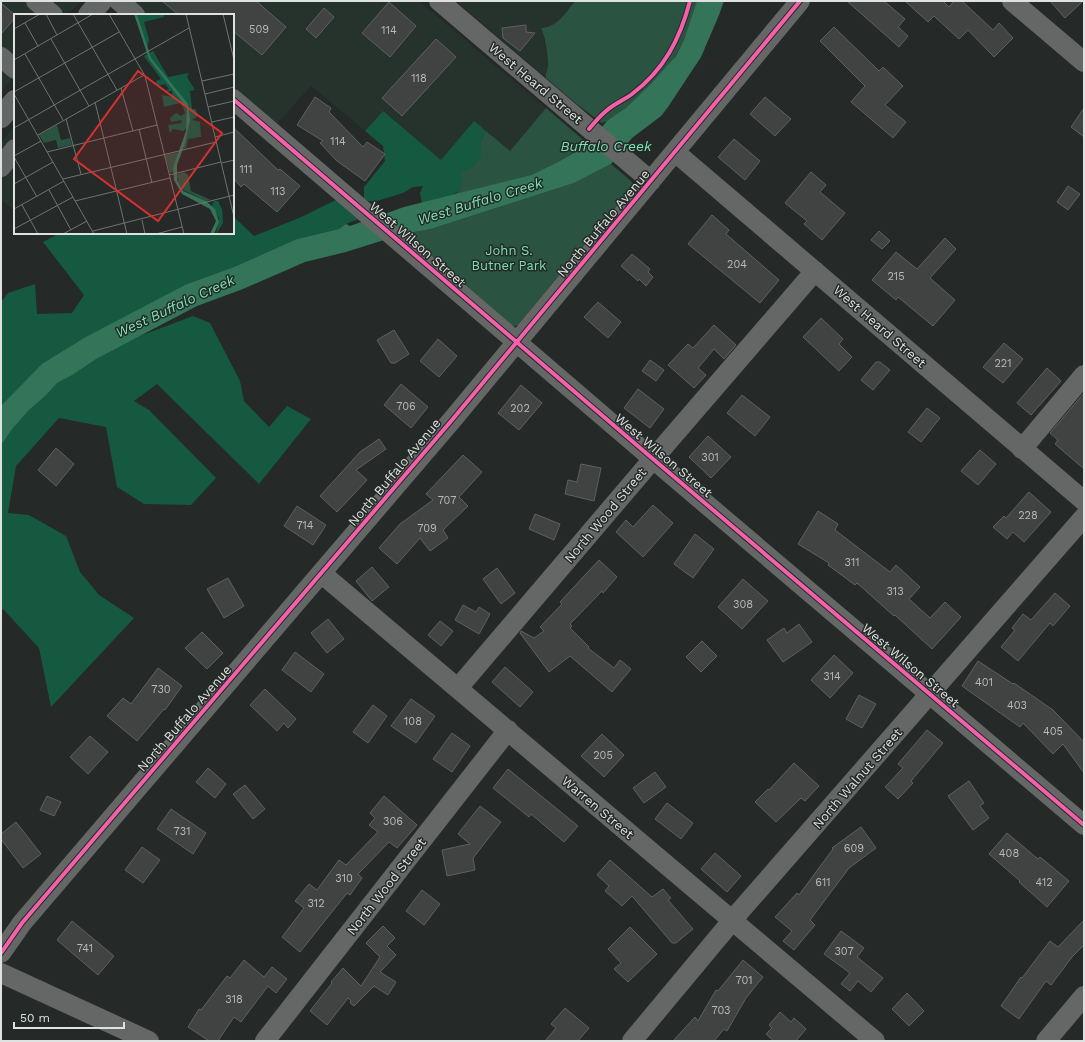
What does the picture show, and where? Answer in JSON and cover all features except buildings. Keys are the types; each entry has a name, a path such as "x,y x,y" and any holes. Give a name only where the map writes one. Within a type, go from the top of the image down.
{"main road":[{"path":"90,14 101,1"}],"street":[{"path":"36,1 52,14"},
{"path":"119,1 134,14"},
{"name":"West Heard Street","path":"438,1 651,182"},
{"name":"North Buffalo Avenue","path":"1,953 22,923 322,573 517,342 800,1"},
{"path":"1012,1 1084,62"},
{"name":"West Wilson Street","path":"234,100 653,459 1084,825"},
{"name":"West Heard Street","path":"675,152 1084,501"},
{"name":"North Wood Street","path":"458,688 653,459 816,271"},
{"path":"1022,449 1084,375"},
{"name":"North Walnut Street","path":"632,1041 733,920 1084,517"},
{"name":"Warren Street","path":"322,573 875,1041"},
{"name":"North Wood Street","path":"265,1041 508,730"},
{"path":"1,973 149,1041"},
{"path":"1046,1041 1084,996"}],"shaded area":[{"path":"1,1 30,1 46,14 14,14 14,76 1,92"},
{"path":"45,1 81,1 70,12 62,13"},
{"path":"129,1 419,1 546,108 510,151 441,160 383,111 365,131 311,86 275,126 234,91 234,14 145,14"},
{"path":"456,1 575,1 544,38 548,66 546,78"},
{"path":"383,111 441,160 474,121 486,131 481,141 481,155 473,166 460,172 462,181 461,187 458,191 453,195 422,204 420,193 423,186 413,187 403,193 377,201 368,201 364,199 364,187 385,161 383,146 365,131"},
{"path":"14,127 14,210 1,200 1,143"},
{"path":"338,199 361,218 348,223 339,229 297,239 234,267 187,284 137,337 193,316 210,323 240,381 244,401 269,427 287,406 311,419 259,484 157,384 134,401 149,410 216,478 191,505 144,504 117,487 106,427 59,418 16,466 8,513 29,515 66,536 80,572 99,595 134,618 51,707 39,648 3,609 1,611 1,302 8,293 35,284 37,314 72,313 84,295 43,242 58,234 234,234 234,217 254,236 299,218"}],"green space":[{"path":"575,1 697,1 692,21 686,36 670,63 653,83 631,104 620,113 602,123 546,78 548,65 545,40 541,28 557,22"},
{"path":"546,108 588,144 558,162 531,175 455,195 460,189 460,171 473,166 480,155 481,141 486,131 510,151"},
{"name":"John S. Butner Park","path":"611,164 631,181 633,184 632,187 518,325 512,327 403,234 431,229 574,183"}],"water":[{"name":"Buffalo Creek","path":"697,1 724,1 701,57 661,116 632,138 611,164 574,183 431,229 403,234 346,252 305,262 243,289 197,306 96,359 57,383 29,410 12,429 1,445 1,406 42,364 84,338 187,284 234,267 297,239 339,229 346,224 350,226 404,207 531,175 558,162 588,144 607,121 626,108 651,84 676,56 684,40"}],"cycle path":[{"path":"589,129 599,117 612,106 632,94 643,85 662,64 676,41 690,1"},
{"path":"1,953 22,923 452,420 800,1"},
{"path":"234,100 646,453 1084,825"}],"water label":[{"name":"West Buffalo Creek","path":"480,201"},
{"name":"West Buffalo Creek","path":"175,306"}]}
